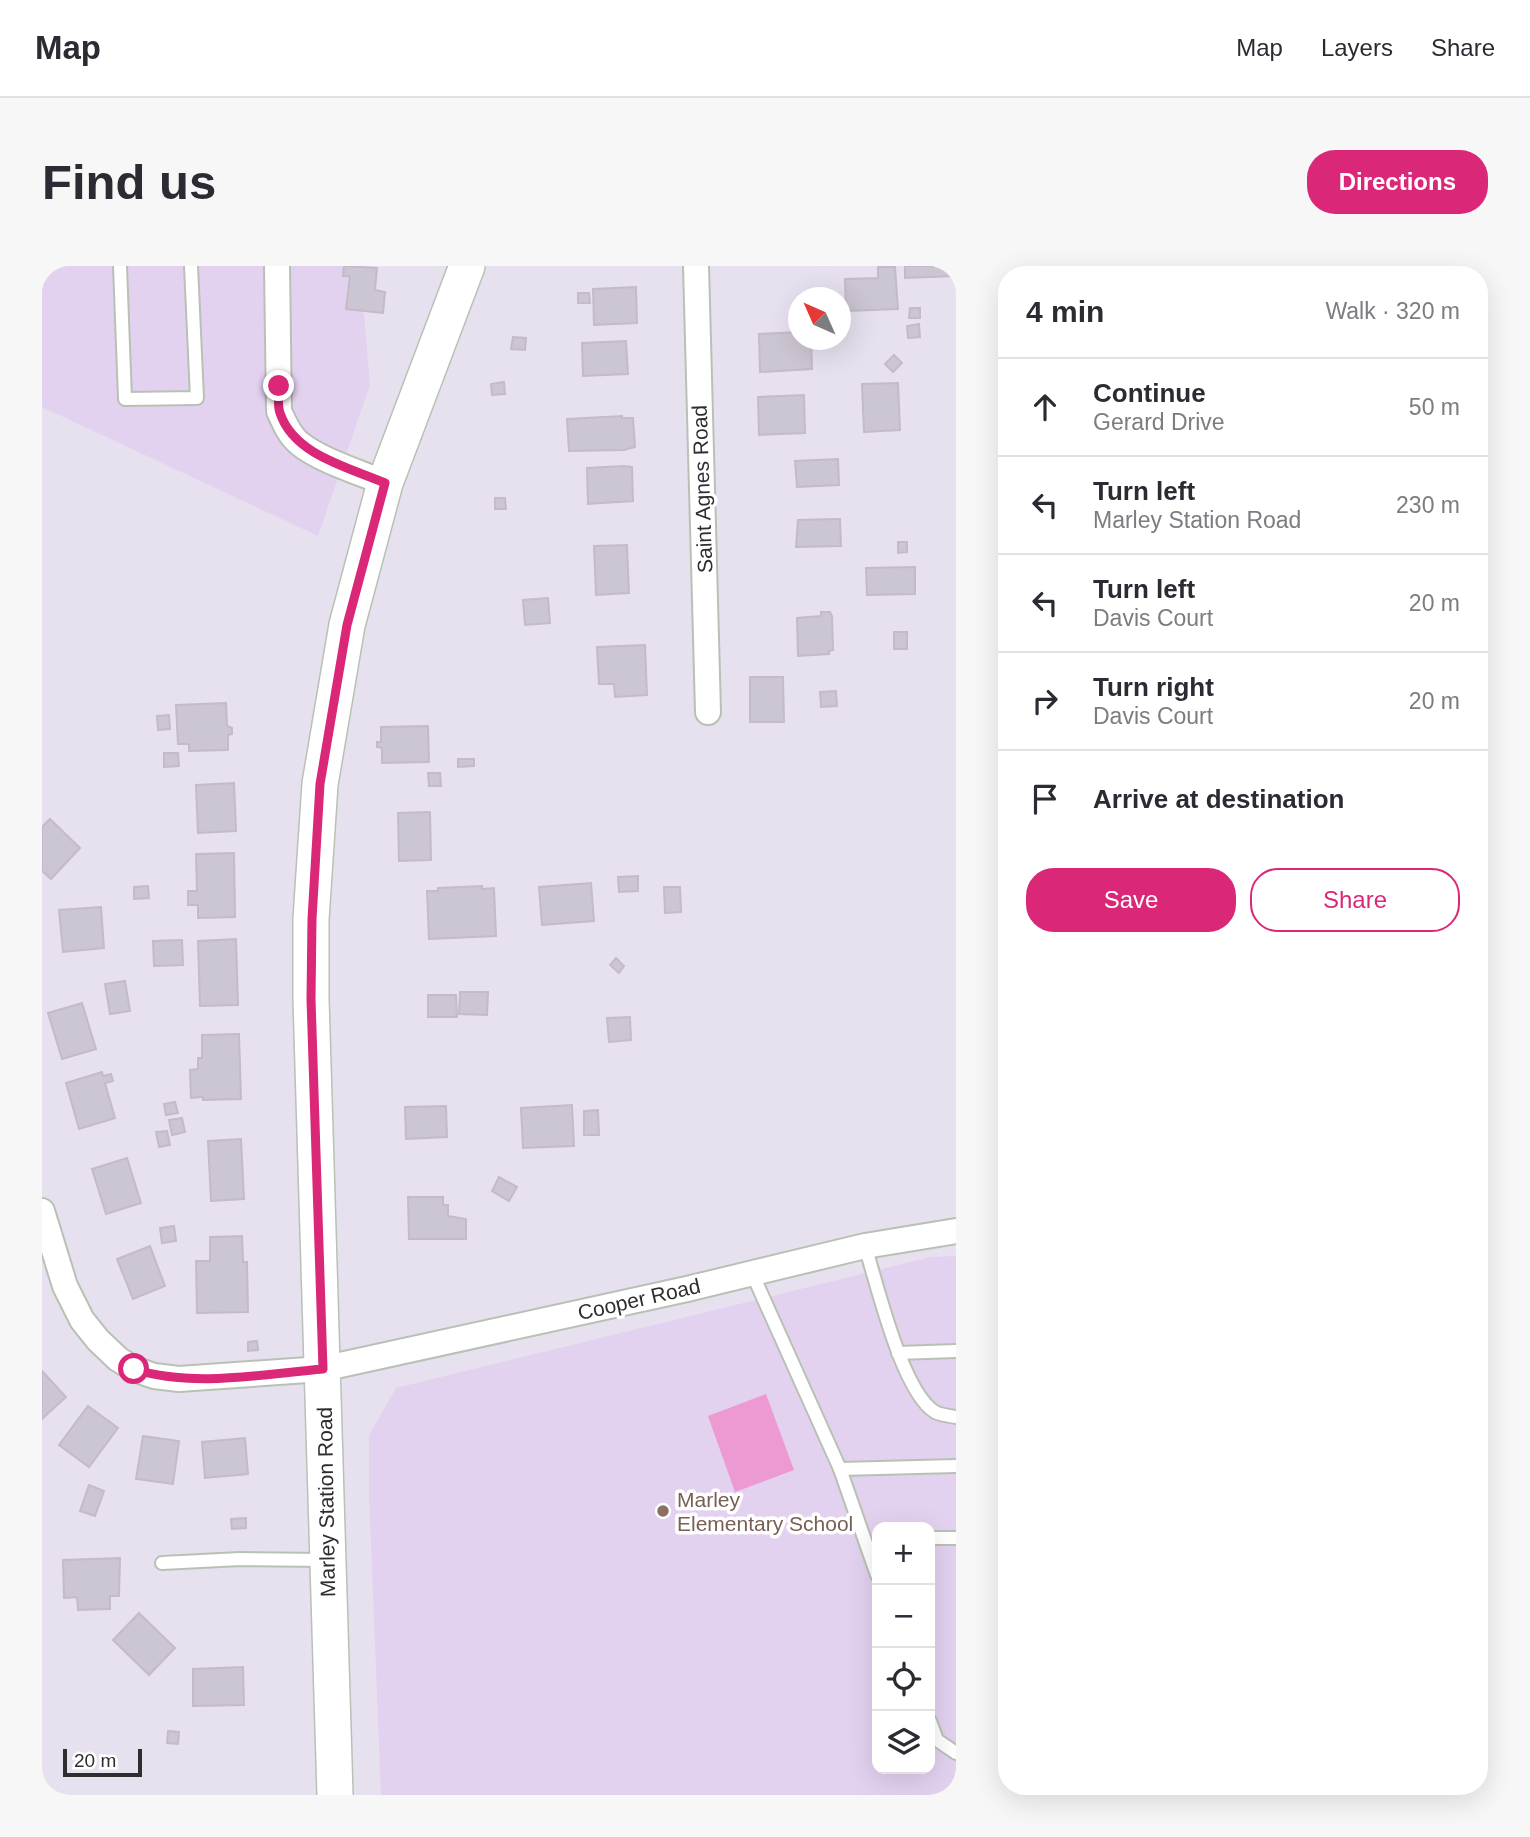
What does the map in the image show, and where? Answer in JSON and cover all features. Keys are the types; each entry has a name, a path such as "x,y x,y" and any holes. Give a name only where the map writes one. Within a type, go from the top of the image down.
{"main road":[{"name":"Marley Station Road","path":"335,1795 311,999 312,919 319,798 347,625 385,483 467,266"}],"street":[{"path":"277,266 279,411 287,429 299,443 314,452 385,483"},
{"name":"Saint Agnes Road","path":"696,266 708,712"},
{"name":"Cooper Road","path":"42,1211 65,1286 82,1320 118,1359 134,1369 154,1376 179,1379 323,1369 865,1246 956,1231"}],"lane":[{"path":"120,266 125,399 197,398 191,266"},
{"path":"865,1246 898,1353 920,1397 935,1412 956,1417"},
{"path":"752,1273 871,1538"},
{"path":"898,1353 956,1352"},
{"path":"840,1469 956,1466"},
{"path":"935,1538 956,1538"},
{"path":"162,1563 240,1559 326,1560"},
{"path":"935,1735 937,1740 956,1753"}],"shaded area":[{"path":"42,266 360,266 370,385 318,536 42,407"},
{"name":"Marley Elementary School","path":"956,1256 956,1795 381,1795 369,1435 396,1388 931,1257"},
{"path":"766,1394 794,1470 735,1492 708,1416"}],"building":[{"path":"344,266 377,268 375,290 385,292 383,313 346,309 350,276 343,276"},
{"path":"905,266 956,266 956,276 905,278"},
{"path":"878,267 895,267 898,309 851,311 851,287 845,287 845,279 878,278"},
{"path":"636,287 637,323 594,325 593,289"},
{"path":"578,293 589,293 590,303 578,303"},
{"path":"910,308 920,308 920,318 909,318"},
{"path":"919,324 920,337 908,338 907,326"},
{"path":"788,333 788,350 811,350 812,369 760,372 759,334"},
{"path":"513,337 526,338 525,350 511,349"},
{"path":"626,341 628,374 583,376 582,343"},
{"path":"894,355 902,363 893,372 885,364"},
{"path":"504,382 505,394 492,395 491,384"},
{"path":"898,383 900,430 864,432 862,384"},
{"path":"804,395 805,433 759,435 758,397"},
{"path":"622,416 633,418 635,447 624,450 569,451 567,419"},
{"path":"838,459 839,485 797,487 795,461"},
{"path":"632,467 633,501 588,504 587,468"},
{"path":"495,498 505,498 506,509 495,509"},
{"path":"840,519 841,546 796,547 798,520"},
{"path":"898,542 907,542 907,552 898,553"},
{"path":"627,545 629,593 596,595 594,546"},
{"path":"915,567 915,594 867,595 866,568"},
{"path":"548,598 550,623 525,625 523,600"},
{"path":"821,612 830,612 832,616 833,650 829,651 829,654 798,656 797,618 821,616"},
{"path":"894,632 907,632 907,649 894,649"},
{"path":"645,645 647,695 615,697 614,684 599,684 597,647"},
{"path":"750,677 783,677 784,722 750,722"},
{"path":"836,691 837,706 821,707 820,692"},
{"path":"226,703 227,726 232,728 232,734 228,735 228,750 189,751 189,744 178,744 176,705"},
{"path":"169,715 170,729 158,730 157,716"},
{"path":"428,726 429,762 382,763 382,748 377,747 377,742 381,742 381,727"},
{"path":"164,753 178,753 179,766 164,767"},
{"path":"458,759 474,759 474,766 458,767"},
{"path":"428,773 440,773 441,786 429,786"},
{"path":"234,783 236,831 198,833 196,785"},
{"path":"430,812 431,860 399,861 398,813"},
{"path":"50,819 80,848 51,879 42,871 42,827"},
{"path":"234,853 235,917 198,918 198,905 188,905 188,891 197,891 196,854"},
{"path":"638,876 638,891 619,892 618,877"},
{"path":"591,883 594,921 542,925 539,887"},
{"path":"148,886 149,898 134,899 134,887"},
{"path":"482,886 482,889 494,888 496,936 429,939 427,891"},
{"path":"664,887 680,887 681,912 665,913"},
{"path":"101,907 104,948 63,952 59,910"},
{"path":"236,939 238,1005 200,1006 198,941"},
{"path":"182,940 183,965 154,966 153,941"},
{"path":"616,958 624,966 619,973 610,965"},
{"path":"125,981 130,1011 110,1014 105,984"},
{"path":"460,992 488,992 487,1015 459,1014"},
{"path":"428,995 456,995 457,1017 428,1017"},
{"path":"82,1003 96,1049 62,1059 48,1013"},
{"path":"630,1017 631,1040 609,1042 607,1018"},
{"path":"239,1034 241,1099 191,1098 190,1070 198,1069 198,1058 202,1058 202,1035"},
{"path":"102,1072 103,1076 111,1074 113,1081 105,1083 115,1118 79,1129 66,1083"},
{"path":"175,1102 178,1113 166,1115 164,1104"},
{"path":"572,1105 574,1146 523,1148 521,1108"},
{"path":"446,1106 447,1137 406,1139 405,1107"},
{"path":"598,1110 599,1135 584,1135 584,1111"},
{"path":"182,1118 185,1132 172,1135 169,1120"},
{"path":"167,1131 170,1145 159,1147 156,1132"},
{"path":"241,1139 244,1199 211,1201 208,1141"},
{"path":"127,1158 141,1203 106,1214 92,1169"},
{"path":"499,1177 517,1187 509,1201 492,1191"},
{"path":"408,1197 443,1197 443,1205 448,1205 448,1216 466,1219 466,1239 409,1239"},
{"path":"174,1226 176,1241 162,1243 160,1228"},
{"path":"242,1236 243,1262 247,1262 248,1312 197,1313 196,1261 210,1261 210,1237"},
{"path":"150,1246 165,1286 133,1299 117,1259"},
{"path":"257,1341 258,1350 248,1351 248,1342"},
{"path":"42,1371 66,1397 42,1419"},
{"path":"88,1406 118,1428 89,1467 59,1445"},
{"path":"143,1436 179,1441 173,1484 136,1479"},
{"path":"245,1438 248,1474 205,1478 202,1442"},
{"path":"89,1485 104,1491 95,1516 80,1511"},
{"path":"246,1518 246,1528 232,1529 231,1519"},
{"path":"120,1558 119,1596 110,1596 110,1609 78,1610 77,1597 64,1598 63,1560"},
{"path":"139,1613 175,1648 149,1675 113,1640"},
{"path":"243,1667 244,1705 193,1706 193,1669"},
{"path":"168,1731 179,1732 178,1744 167,1743"}],"place":[{"name":"Marley Elementary School","path":"663,1511"}],"route":[{"path":"134,1369 154,1376 179,1379 323,1369 311,999 312,919 320,784 347,625 385,483 299,443 287,429 279,411 279,386"}]}
